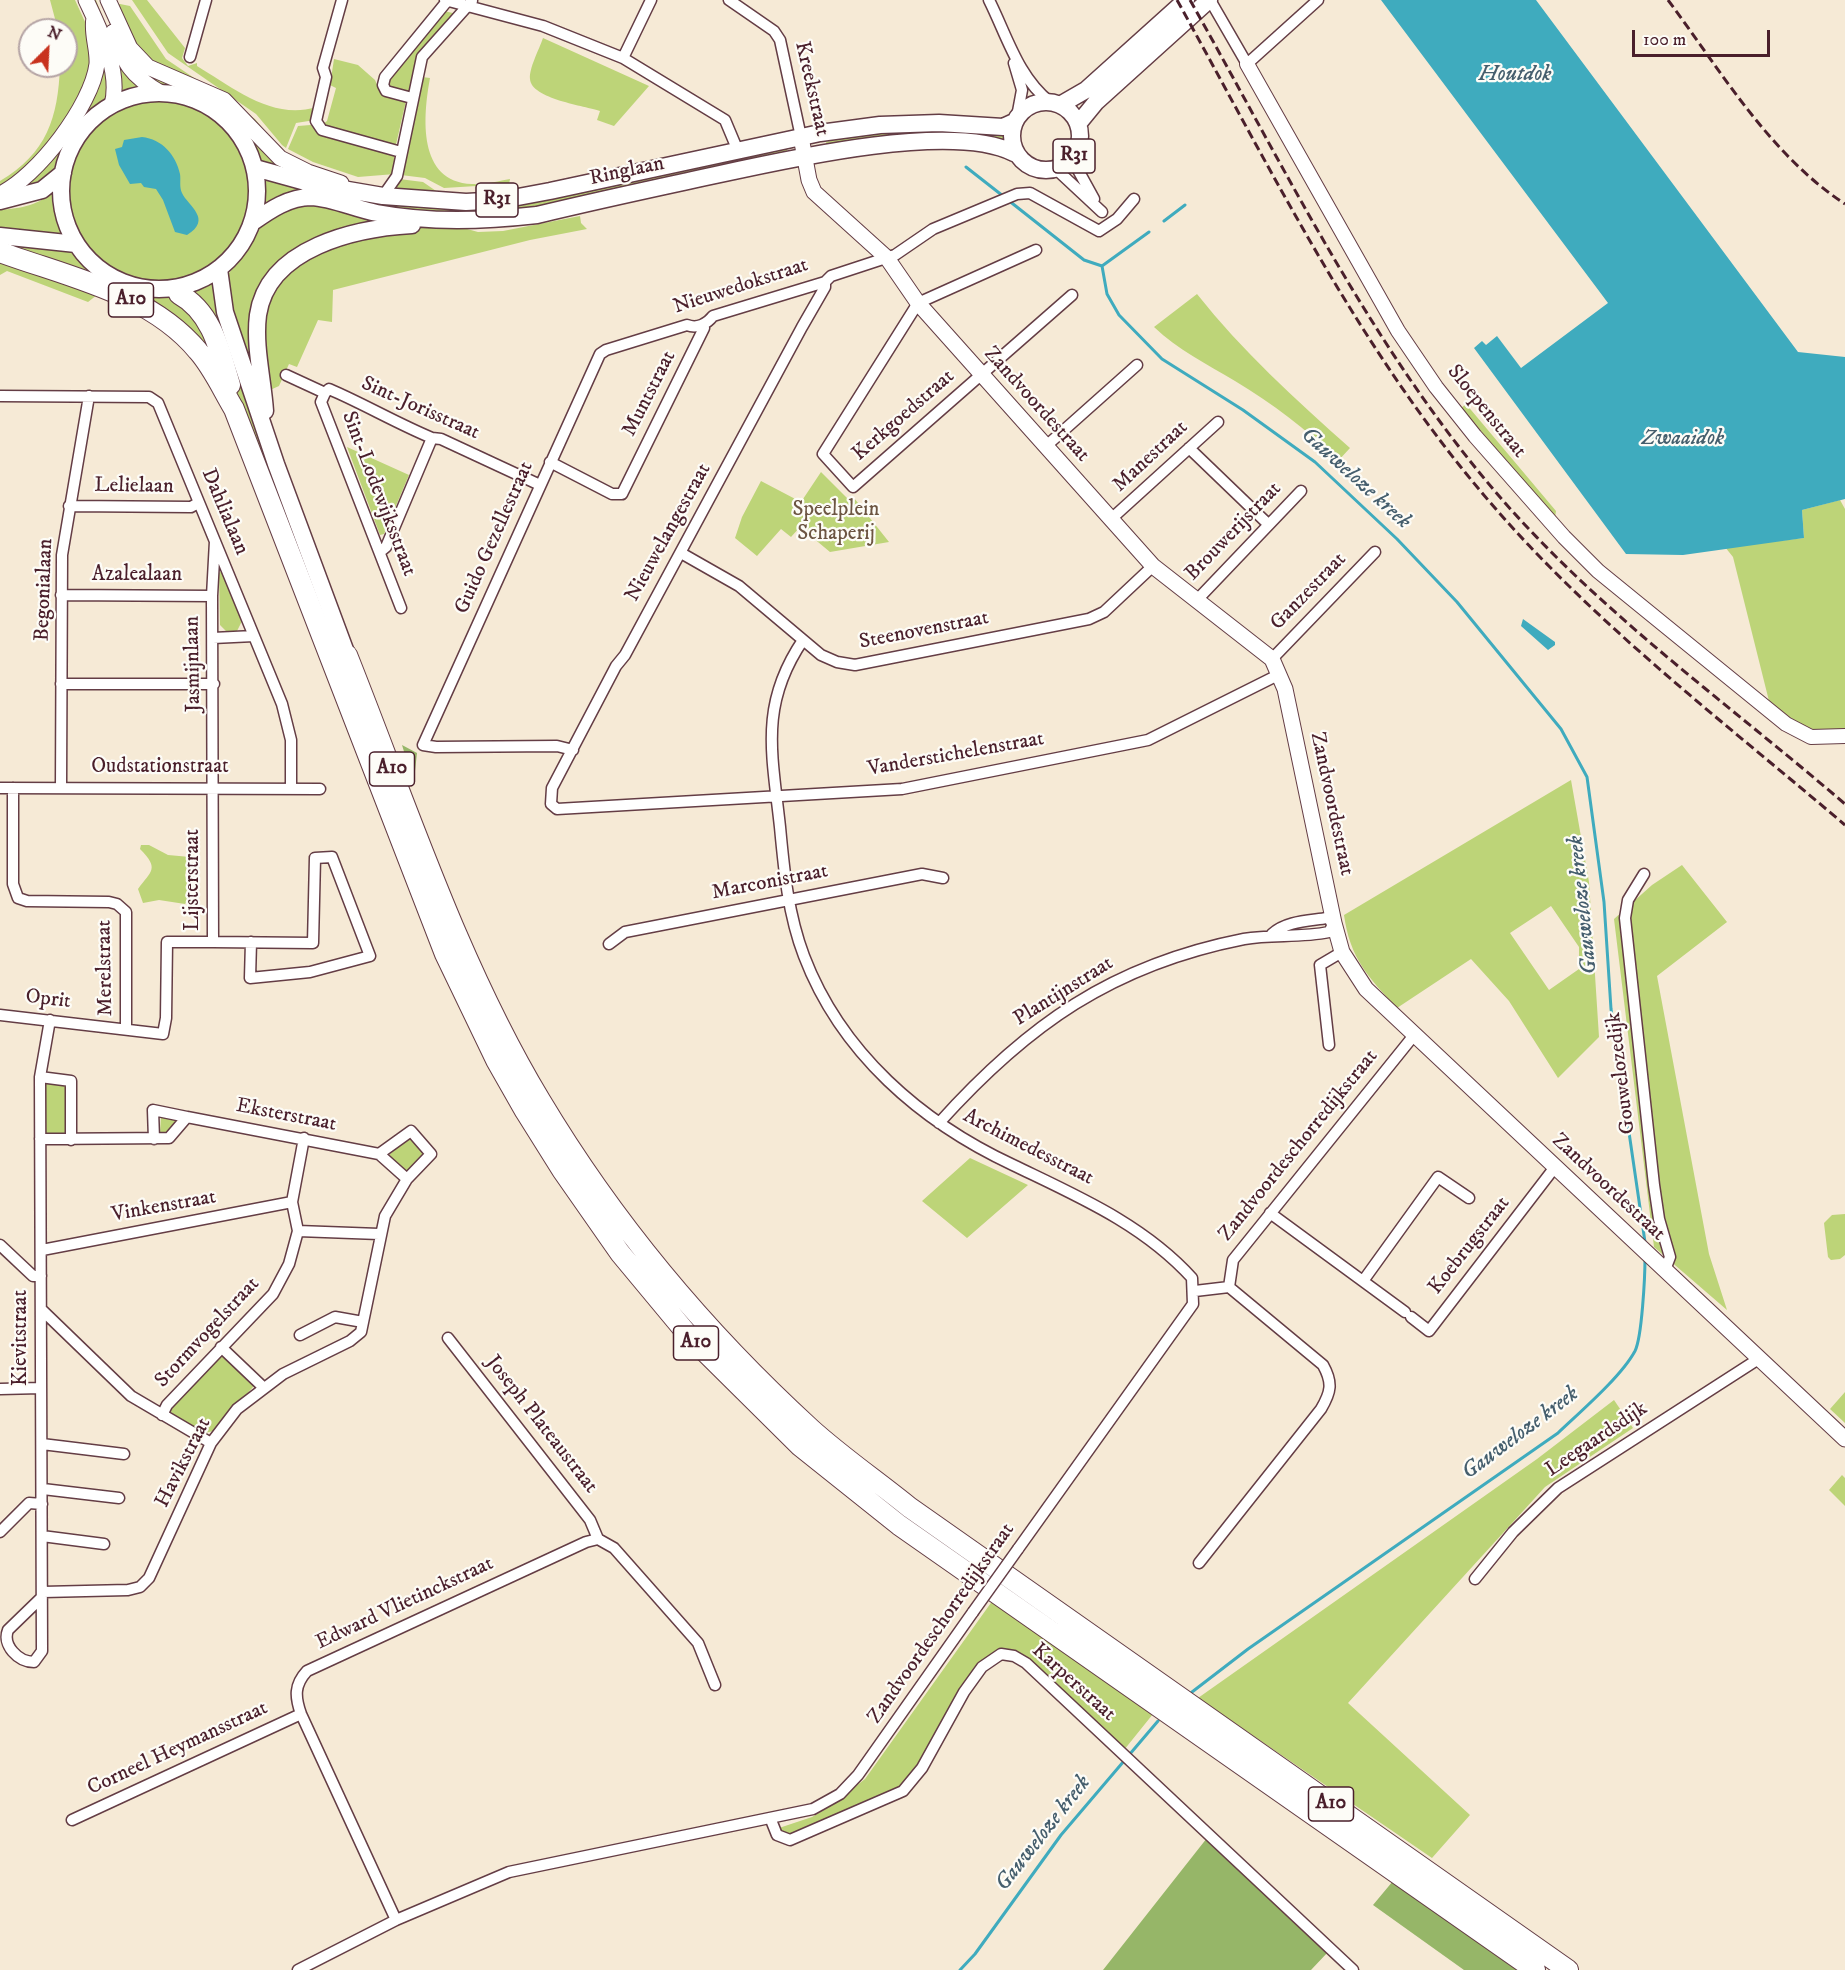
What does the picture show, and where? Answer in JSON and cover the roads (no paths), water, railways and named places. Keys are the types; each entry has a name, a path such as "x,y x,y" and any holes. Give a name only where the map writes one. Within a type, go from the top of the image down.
{"highway":[{"name":"A10","path":"0,252 116,294 150,310 168,322 198,350 234,409 446,954 496,1060 568,1179 620,1253 689,1336 800,1446 899,1525 1535,1970"},
{"name":"A10","path":"172,291 200,309 218,343 233,394 234,409"},
{"name":"A10","path":"347,656 463,946 532,1087 572,1151 636,1240 706,1324 813,1431 909,1507 1568,1970"}],"main road":[{"path":"86,0 105,44 113,77 112,105"},
{"path":"101,0 127,67 135,76 161,93"},
{"path":"108,0 130,48 148,67 224,100 274,153 291,164 363,193"},
{"name":"R31","path":"1016,120 1032,105 1055,104 1075,99 1186,0"},
{"name":"R31","path":"1078,124 1096,102 1210,0"},
{"path":"0,194 19,183 43,163 91,85 97,64 92,29 94,18"},
{"name":"R31","path":"161,93 182,95 203,103 221,114 236,129 248,148 255,168 257,204 253,222 245,240 219,269 203,279 172,291 124,283 106,273 89,260 76,244 63,210 63,174 75,141 98,114 112,105 144,94 161,93"},
{"name":"R31","path":"1014,153 1032,168 1057,170 1072,159 1080,137 1078,124 1068,110 1055,104"},
{"path":"1014,153 1011,132 1016,120"},
{"name":"Ringlaan","path":"255,168 282,177 383,196 466,202 502,200 801,137 880,125 939,123 1003,127 1016,120"},
{"name":"Kreekstraat","path":"801,137 804,157"},
{"name":"Ringlaan","path":"253,222 272,208 309,197 375,213 444,221 537,215 804,157 876,146 988,143 1014,153"},
{"name":"Zandvoordestraat","path":"804,157 814,192 886,258 918,303 1110,520 1153,566 1272,659 1281,674 1342,952 1366,989 1845,1439"},
{"path":"0,201 42,190 63,174"},
{"name":"A10","path":"267,436 258,317 266,292 277,276 300,256 335,237 366,229 444,221"},
{"path":"0,236 54,239 76,244"},
{"name":"A10","path":"219,269 225,312 294,518 347,656"}],"street":[{"path":"190,57 206,0"},
{"path":"342,0 323,68 326,77 316,121 322,130 401,153"},
{"path":"412,98 386,91 383,85 385,77 447,0 471,2 543,26 623,58 725,120 738,151"},
{"path":"623,58 651,0"},
{"name":"Kreekstraat","path":"729,0 774,31 780,40 801,137"},
{"path":"989,0 1026,77 1035,90 1055,104"},
{"name":"Sloepenstraat","path":"1210,0 1398,332 1436,387 1475,436 1564,537 1598,571 1786,724 1811,737 1845,736"},
{"path":"1247,64 1318,0"},
{"path":"383,196 397,176 422,57 471,2"},
{"path":"1005,34 1022,90 1016,120"},
{"path":"1057,170 1102,212 1072,159"},
{"name":"Nieuwedokstraat","path":"606,350 687,325 693,327 703,325 713,315 825,282 831,276 886,258 933,229 1017,194 1030,193 1099,231 1117,219 1134,199"},
{"path":"918,303 1036,250"},
{"name":"Nieuwelangestraat","path":"551,804 552,788 616,666 625,655 802,327 807,322 825,287 825,282"},
{"name":"Kerkgoedstraat","path":"918,303 823,454 853,487 1072,296"},
{"name":"Muntstraat","path":"550,462 616,495 622,494 704,328 703,325"},
{"name":"Guido Gezellestraat","path":"573,750 557,746 436,747 423,745 596,361 606,350"},
{"path":"1045,447 1137,365"},
{"name":"Sint-Jorisstraat","path":"286,375 325,393 329,389 432,438 540,485"},
{"name":"Sint-Lodewijksstraat","path":"325,393 321,402 401,608"},
{"name":"Dahlialaan","path":"0,396 149,397 158,403 288,724 291,788"},
{"name":"Begonialaan","path":"61,787 62,555 89,396"},
{"name":"Manestraat","path":"1110,520 1218,422"},
{"path":"380,552 390,537 432,438"},
{"path":"1189,448 1268,524"},
{"name":"Brouwerijstraat","path":"1196,601 1301,490"},
{"name":"Lelielaan","path":"69,506 191,507 198,503"},
{"name":"Jasmijnlaan","path":"214,788 212,596 215,541"},
{"name":"Ganzestraat","path":"1272,659 1375,552"},
{"name":"Steenovenstraat","path":"681,553 739,586 821,655 837,662 855,664 1089,619 1104,612 1153,566"},
{"name":"Azalealaan","path":"62,595 212,596"},
{"path":"213,638 254,636"},
{"name":"Archimedesstraat","path":"803,640 777,688 772,707 776,796 788,899 804,956 835,1015 873,1067 906,1100 977,1148 1110,1213 1181,1267 1191,1278 1195,1291"},
{"name":"Vanderstichelenstraat","path":"551,804 557,809 902,789 1148,740 1281,674"},
{"path":"61,684 214,684"},
{"name":"Oudstationstraat","path":"0,788 320,789"},
{"name":"Merelstraat","path":"13,788 13,884 18,898 27,901 109,902 117,904 126,912 126,1029"},
{"name":"Lijsterstraat","path":"163,1034 166,1023 167,942 213,942 214,788"},
{"path":"213,942 250,942 313,943 315,858 332,857 370,956 310,972 250,978 250,942"},
{"name":"Marconistraat","path":"609,944 625,932 788,899 922,874 943,878"},
{"name":"Gouwelozedijk","path":"1644,874 1628,900 1624,918 1654,1185 1670,1257 1662,1267"},
{"name":"Plantijnstraat","path":"939,1123 969,1090 1021,1041 1096,990 1174,956 1272,934 1285,937 1311,936 1329,932 1334,923"},
{"path":"1329,1045 1320,965 1342,952"},
{"name":"Oprit","path":"0,1015 163,1034"},
{"name":"Kievitstraat","path":"42,1595 8,1630 5,1637 7,1644 19,1658 27,1662 34,1662 42,1651 43,1489 40,1077 50,1020"},
{"name":"Zandvoordeschorredijkstraat","path":"1229,1287 1233,1260 1414,1034"},
{"path":"40,1077 71,1081 71,1140"},
{"name":"Eksterstraat","path":"154,1139 153,1110 379,1154 407,1179"},
{"path":"40,1139 170,1138 187,1117"},
{"path":"379,1154 411,1131 431,1154 407,1179"},
{"name":"Stormvogelstraat","path":"162,1415 167,1405 278,1285 289,1264 298,1231 292,1202 304,1138"},
{"name":"Koebrugstraat","path":"1270,1213 1429,1330 1555,1167"},
{"path":"1363,1281 1438,1177 1469,1198"},
{"name":"Havikstraat","path":"42,1595 128,1590 140,1587 149,1578 211,1443 237,1409 263,1387 350,1341 361,1332 379,1234 395,1196 407,1179"},
{"name":"Vinkenstraat","path":"42,1250 292,1202"},
{"path":"298,1231 379,1234"},
{"path":"0,1245 33,1276 41,1276"},
{"path":"1195,1291 1229,1287 1323,1365 1330,1377 1331,1392 1321,1409 1198,1563"},
{"name":"Zandvoordeschorredijkstraat","path":"298,1970 396,1920 509,1872 771,1820 813,1809 840,1794 852,1781 1194,1304 1195,1291"},
{"path":"42,1310 131,1396 211,1443"},
{"path":"300,1335 336,1317 363,1322"},
{"name":"Joseph Plateaustraat","path":"448,1338 590,1520 598,1539"},
{"path":"221,1347 263,1387"},
{"name":"Leegaardsdijk","path":"1475,1579 1513,1532 1558,1488 1760,1358"},
{"path":"0,1389 41,1388"},
{"path":"42,1444 124,1454"},
{"path":"43,1489 119,1498"},
{"path":"0,1532 29,1503 42,1504"},
{"path":"42,1536 104,1544"},
{"path":"598,1539 614,1548 698,1643 715,1685"},
{"name":"Edward Vlietinckstraat","path":"396,1920 301,1714 296,1690 299,1680 307,1671 575,1547 598,1539"},
{"name":"Karperstraat","path":"771,1820 777,1835 790,1840 903,1791 922,1768 976,1675 989,1660 1001,1654 1014,1656 1026,1663 1353,1970"},
{"name":"Corneel Heymansstraat","path":"72,1820 301,1714"}],"water":[{"path":"1381,0 1536,0 1798,352 1845,357 1845,499 1802,510 1804,538 1683,555 1626,554 1474,348 1482,341 1486,345 1497,336 1521,368 1608,303"},
{"path":"142,137 162,145 175,160 180,174 182,193 198,218 198,224 187,235 175,232 163,200 156,189 144,187 141,183 130,184 119,165 115,149 122,147 124,140"},
{"path":"1523,619 1555,642 1555,645 1548,650 1521,626"}],"waterway":[{"name":"Gauweloze kreek","path":"966,167 1003,196"},
{"name":"Gauweloze kreek","path":"1008,200 1084,260 1102,266 1107,294 1119,315 1162,359 1243,410 1315,462 1397,539 1457,602 1561,729 1587,777 1604,902 1611,1009 1645,1242"},
{"path":"1164,221 1185,205"},
{"path":"1102,266 1149,232"},
{"name":"Gauweloze kreek","path":"1192,1692 1248,1649 1558,1433 1588,1405 1620,1372 1635,1351 1641,1320 1645,1258"},
{"name":"Gauweloze kreek","path":"960,1970 975,1954 1061,1835 1158,1721"}],"railway":[{"path":"1177,0 1279,186 1351,309 1389,369 1473,482 1514,530 1604,619 1651,662 1845,825"},
{"path":"1190,0 1335,261 1415,387 1459,447 1506,504 1585,585 1670,660 1845,804"},
{"path":"1668,0 1770,137 1818,184 1845,204"}],"water label":[{"name":"Houtdok","path":"1515,75"},
{"name":"Zwaaidok","path":"1683,439"}],"park label":[{"name":"Speelplein Schaperij","path":"836,523"}]}
